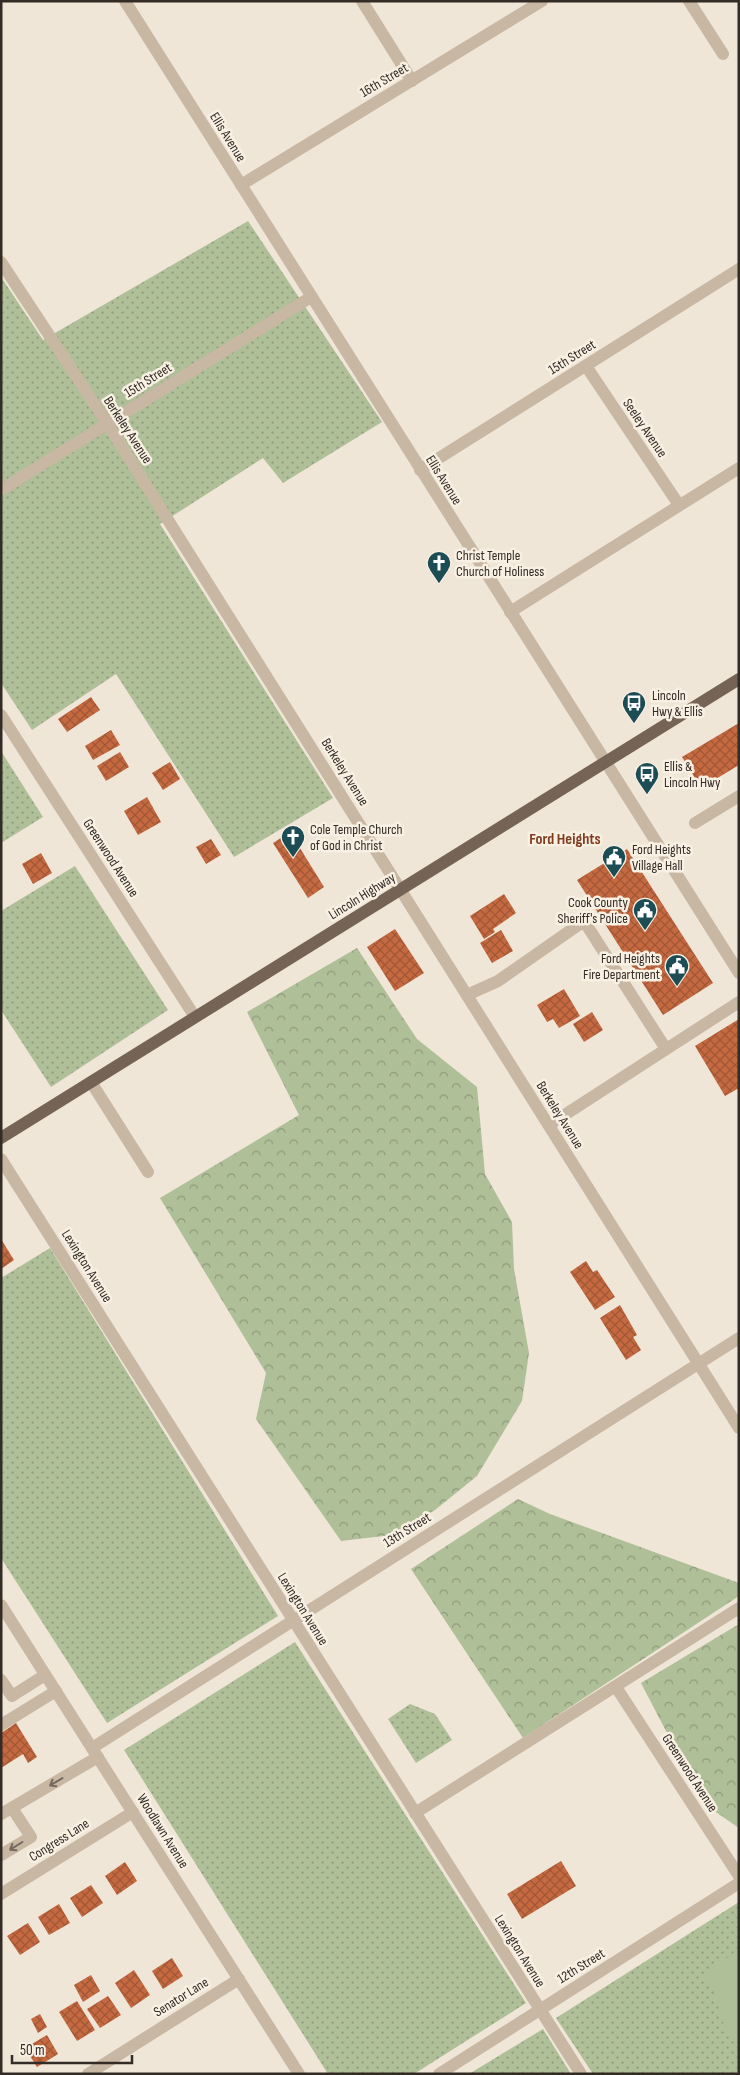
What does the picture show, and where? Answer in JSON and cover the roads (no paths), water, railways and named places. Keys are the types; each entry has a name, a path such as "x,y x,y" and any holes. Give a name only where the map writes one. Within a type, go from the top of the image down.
{"main road":[{"name":"Lincoln Highway","path":"1,1138 739,679"}],"street":[{"name":"Ellis Avenue","path":"125,1 739,973"},
{"path":"362,1 412,81"},
{"name":"16th Street","path":"241,185 542,1"},
{"path":"689,1 723,54"},
{"name":"Berkeley Avenue","path":"1,262 107,423 739,1428"},
{"name":"15th Street","path":"420,470 739,269"},
{"name":"15th Street","path":"1,490 311,297"},
{"name":"Seeley Avenue","path":"586,366 679,506"},
{"path":"510,612 739,468"},
{"name":"Greenwood Avenue","path":"1,715 196,1017"},
{"path":"695,823 739,796"},
{"path":"467,995 498,981 584,921 666,1049"},
{"path":"549,1125 739,1002"},
{"path":"91,1082 148,1172"},
{"name":"Lexington Avenue","path":"1,1159 581,2074"},
{"name":"13th Street","path":"7,1811 293,1621 739,1338"},
{"name":"Woodlawn Avenue","path":"1,1605 299,2074"},
{"path":"415,1813 739,1608"},
{"path":"1,1680 12,1696 45,1675"},
{"name":"Greenwood Avenue","path":"616,1687 739,1876"},
{"path":"1,1725 56,1691"},
{"path":"1,1855 31,1837 7,1811"},
{"name":"Congress Lane","path":"1,1894 133,1812"},
{"name":"12th Street","path":"439,2074 739,1883"},
{"name":"Senator Lane","path":"88,2074 239,1979"}],"place":[{"name":"Christ Temple Church of Holiness","path":"439,584"},
{"name":"Lincoln Hwy & Ellis","path":"634,724"},
{"name":"Ellis & Lincoln Hwy","path":"647,795"},
{"name":"Cole Temple Church of God in Christ","path":"293,858"},
{"name":"Ford Heights Village Hall","path":"614,878"},
{"name":"Cook County Sheriff's Police","path":"645,931"},
{"name":"Ford Heights Fire Department","path":"677,987"}],"district":[{"name":"Ford Heights","path":"565,839"}]}
